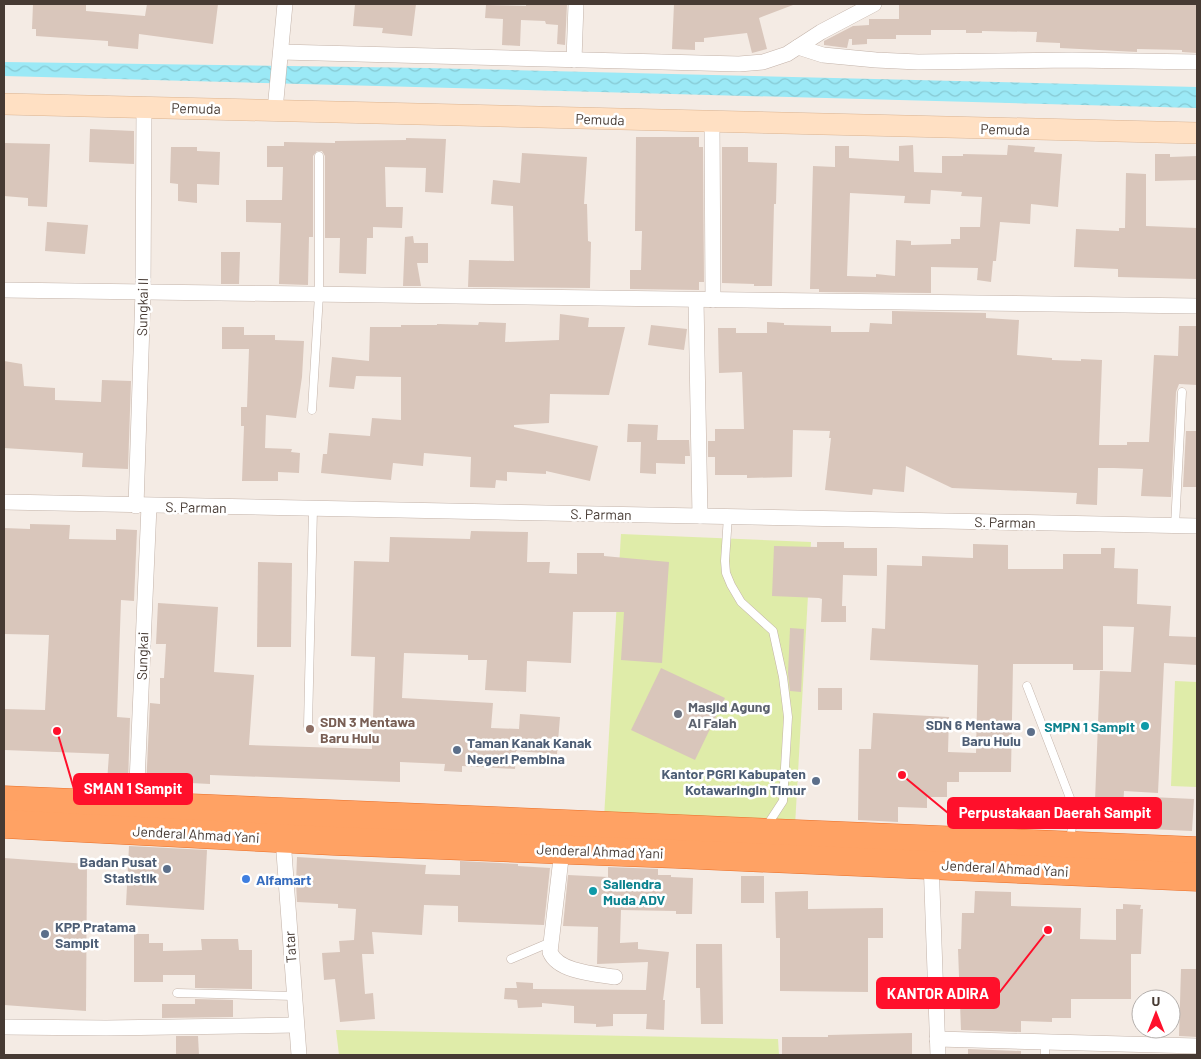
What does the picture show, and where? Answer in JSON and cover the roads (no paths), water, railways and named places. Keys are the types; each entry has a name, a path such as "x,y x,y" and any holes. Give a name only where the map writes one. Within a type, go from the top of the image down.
{"highway":[{"name":"Jenderal Ahmad Yani","path":"4,800 762,834 932,853 1197,877"},
{"name":"Jenderal Ahmad Yani","path":"4,824 283,839 562,850 932,853 1069,846 1197,851"}],"street":[{"path":"275,110 285,4"},
{"path":"574,60 576,4"},
{"path":"280,59 574,60 739,64 763,62 788,54 821,32 874,4"},
{"path":"798,47 823,55 918,62 1072,60 1197,62"},
{"name":"Pemuda","path":"4,104 1197,133"},
{"name":"Sungkai II","path":"142,506 144,107"},
{"path":"712,122 712,300"},
{"path":"4,290 1197,306"},
{"path":"696,300 700,516"},
{"name":"S. Parman","path":"4,502 1197,526"},
{"name":"Sungkai","path":"136,806 142,506"},
{"name":"Tatar","path":"283,839 299,1055"},
{"path":"562,850 550,952 553,959 566,967 582,972 615,977"},
{"path":"932,853 938,1055"},
{"path":"4,1027 106,1028 296,1025"},
{"path":"937,1038 1045,1048 1197,1046"}],"lane":[{"path":"312,410 319,295 319,156"},
{"path":"1175,526 1182,392"},
{"path":"308,726 312,509"},
{"path":"728,516 726,573 741,602 773,631 783,677 788,716 783,801 762,834"},
{"path":"1027,686 1070,798 1074,814 1069,846"},
{"path":"511,959 551,942"},
{"path":"177,993 294,996"}],"water":[{"path":"4,62 426,68 1197,87 1197,108 4,76"}],"place":[{"name":"Masjid Agung Al Falah","path":"678,714"},
{"name":"SMPN 1 Sampit","path":"1145,726"},
{"name":"SDN 3 Mentawa Baru Hulu","path":"310,729"},
{"name":"SMAN 1 Sampit","path":"57,731"},
{"name":"SDN 6 Mentawa Baru Hulu","path":"1031,732"},
{"name":"Taman Kanak Kanak Negeri Pembina","path":"457,750"},
{"name":"Perpustakaan Daerah Sampit","path":"902,775"},
{"name":"Kantor PGRI Kabupaten Kotawaringin Timur","path":"816,781"},
{"name":"Badan Pusat Statistik","path":"167,869"},
{"name":"Alfamart","path":"246,879"},
{"name":"Sailendra Muda ADV","path":"593,891"},
{"name":"KANTOR ADIRA","path":"1048,930"},
{"name":"KPP Pratama Sampit","path":"45,934"}]}
